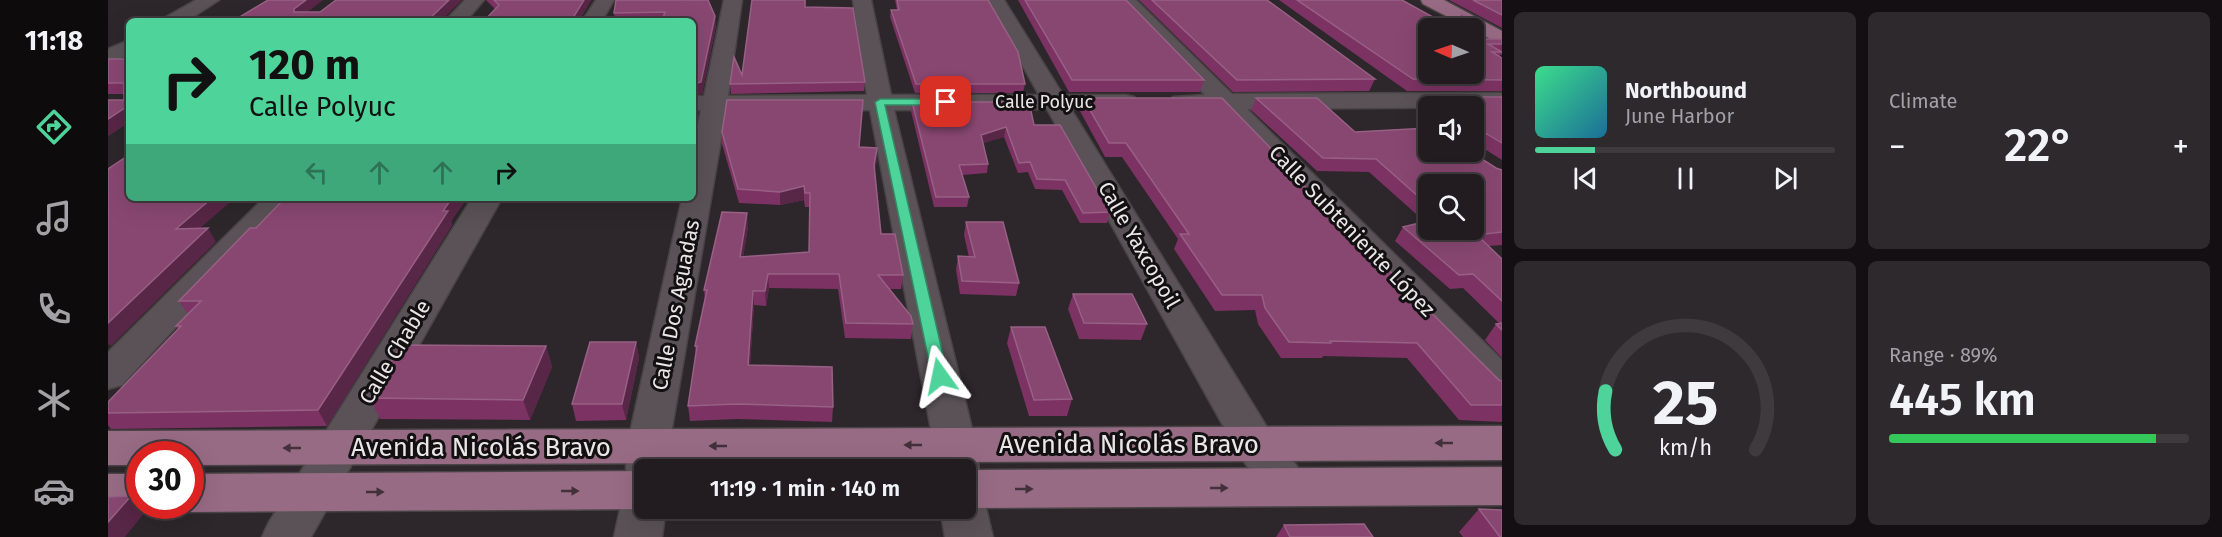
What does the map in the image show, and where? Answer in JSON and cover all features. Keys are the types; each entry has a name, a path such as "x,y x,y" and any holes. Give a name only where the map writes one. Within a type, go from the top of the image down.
{"main road":[{"path":"1424,6 1437,18"},
{"path":"1424,6 1502,40"},
{"path":"1484,48 1502,59"},
{"name":"Avenida Nicolás Bravo","path":"108,448 339,447 648,458 956,457 1255,444 1502,443"},
{"name":"Avenida Nicolás Bravo","path":"976,489 1502,486"},
{"name":"Avenida Nicolás Bravo","path":"204,493 634,490"},
{"path":"108,493 126,493"}],"street":[{"path":"178,18 210,0"},
{"path":"457,18 475,0"},
{"path":"594,18 605,0"},
{"name":"Calle Dos Aguadas","path":"696,154 704,103 732,0"},
{"path":"862,0 880,102 956,457"},
{"name":"Calle Yaxcopoil","path":"995,0 1255,444 1287,487"},
{"name":"Calle Subteniente López","path":"1126,0 1502,384"},
{"path":"1484,41 1502,40"},
{"path":"108,58 126,48"},
{"path":"1374,81 1418,114"},
{"name":"Calle Polyuc","path":"704,103 1226,103 1502,100"},
{"path":"108,375 278,201"},
{"name":"Calle Chable","path":"286,537 485,201"},
{"name":"Calle Dos Aguadas","path":"648,458 689,201"},
{"path":"638,537 641,519"},
{"path":"965,519 969,537"}],"building":[{"path":"268,0 306,0 294,9 294,12 320,12 336,0 449,0 430,18 238,18"},
{"path":"494,0 584,0 573,18 487,18 499,5"},
{"path":"616,0 708,0 715,16 701,82 696,83 696,18 663,18 665,12 614,13"},
{"path":"752,0 805,0 805,7 853,8 865,82 730,84 734,57 742,75"},
{"path":"897,0 988,0 1018,52 1025,84 916,84 891,10 899,10"},
{"path":"1025,0 1126,0 1204,80 1072,80"},
{"path":"1152,0 1267,0 1375,79 1237,80"},
{"path":"1297,0 1402,0 1434,18 1418,18 1418,79 1413,79"},
{"path":"1473,0 1502,0 1502,15"},
{"path":"1484,39 1502,39 1502,44 1488,44 1502,52 1492,52 1502,58 1502,80 1484,80"},
{"path":"108,59 126,59 126,107 108,119 108,100 124,100 124,83 108,83"},
{"path":"1484,97 1502,97 1502,143 1484,132"},
{"path":"1083,98 1222,98 1287,165 1285,167 1502,381 1502,405 1471,405 1417,343 1289,342 1265,308 1262,295 1222,295 1180,234 1189,234 1126,143 1109,143"},
{"path":"1256,98 1317,98 1355,132 1418,129 1418,162 1484,160 1502,170 1502,232 1484,234 1484,174 1418,174 1418,196 1376,159 1323,158"},
{"path":"727,100 863,100 859,147 877,148 874,165 881,234 895,234 903,275 878,275 911,316 913,324 846,323 839,274 768,274 765,291 753,291 748,365 832,367 833,407 736,404 688,406 697,346 695,346 707,290 704,290 722,212 747,213 740,257 809,252 810,193 805,193 804,186 780,192 738,189 722,132"},
{"path":"912,102 1029,102 1034,125 1060,125 1110,212 1083,213 1065,180 1037,179 1030,162 1019,163 1006,127 981,135 988,164 959,165 969,197 936,197"},
{"path":"126,157 126,201 209,201 176,229 208,228 108,323 108,169"},
{"path":"282,201 450,201 443,211 448,211 318,410 108,413 108,402 181,326 176,326 201,301 179,301 250,228 256,228"},
{"path":"966,222 1003,222 1019,283 962,281 958,256 975,257"},
{"path":"1418,223 1418,240 1403,227"},
{"path":"1418,240 1482,240 1502,259 1502,301 1473,274 1459,275"},
{"path":"1073,294 1132,294 1147,324 1084,323"},
{"path":"1011,327 1045,327 1072,399 1034,400"},
{"path":"590,342 636,342 622,404 572,404"},
{"path":"401,345 546,346 523,400 370,398"},
{"path":"126,496 126,502 108,522 108,497"},
{"path":"1479,509 1502,510 1502,537 1500,537"},
{"path":"1364,524 1373,537 1290,537 1284,525"}],"route":[{"path":"940,376 880,102 946,102"}]}
